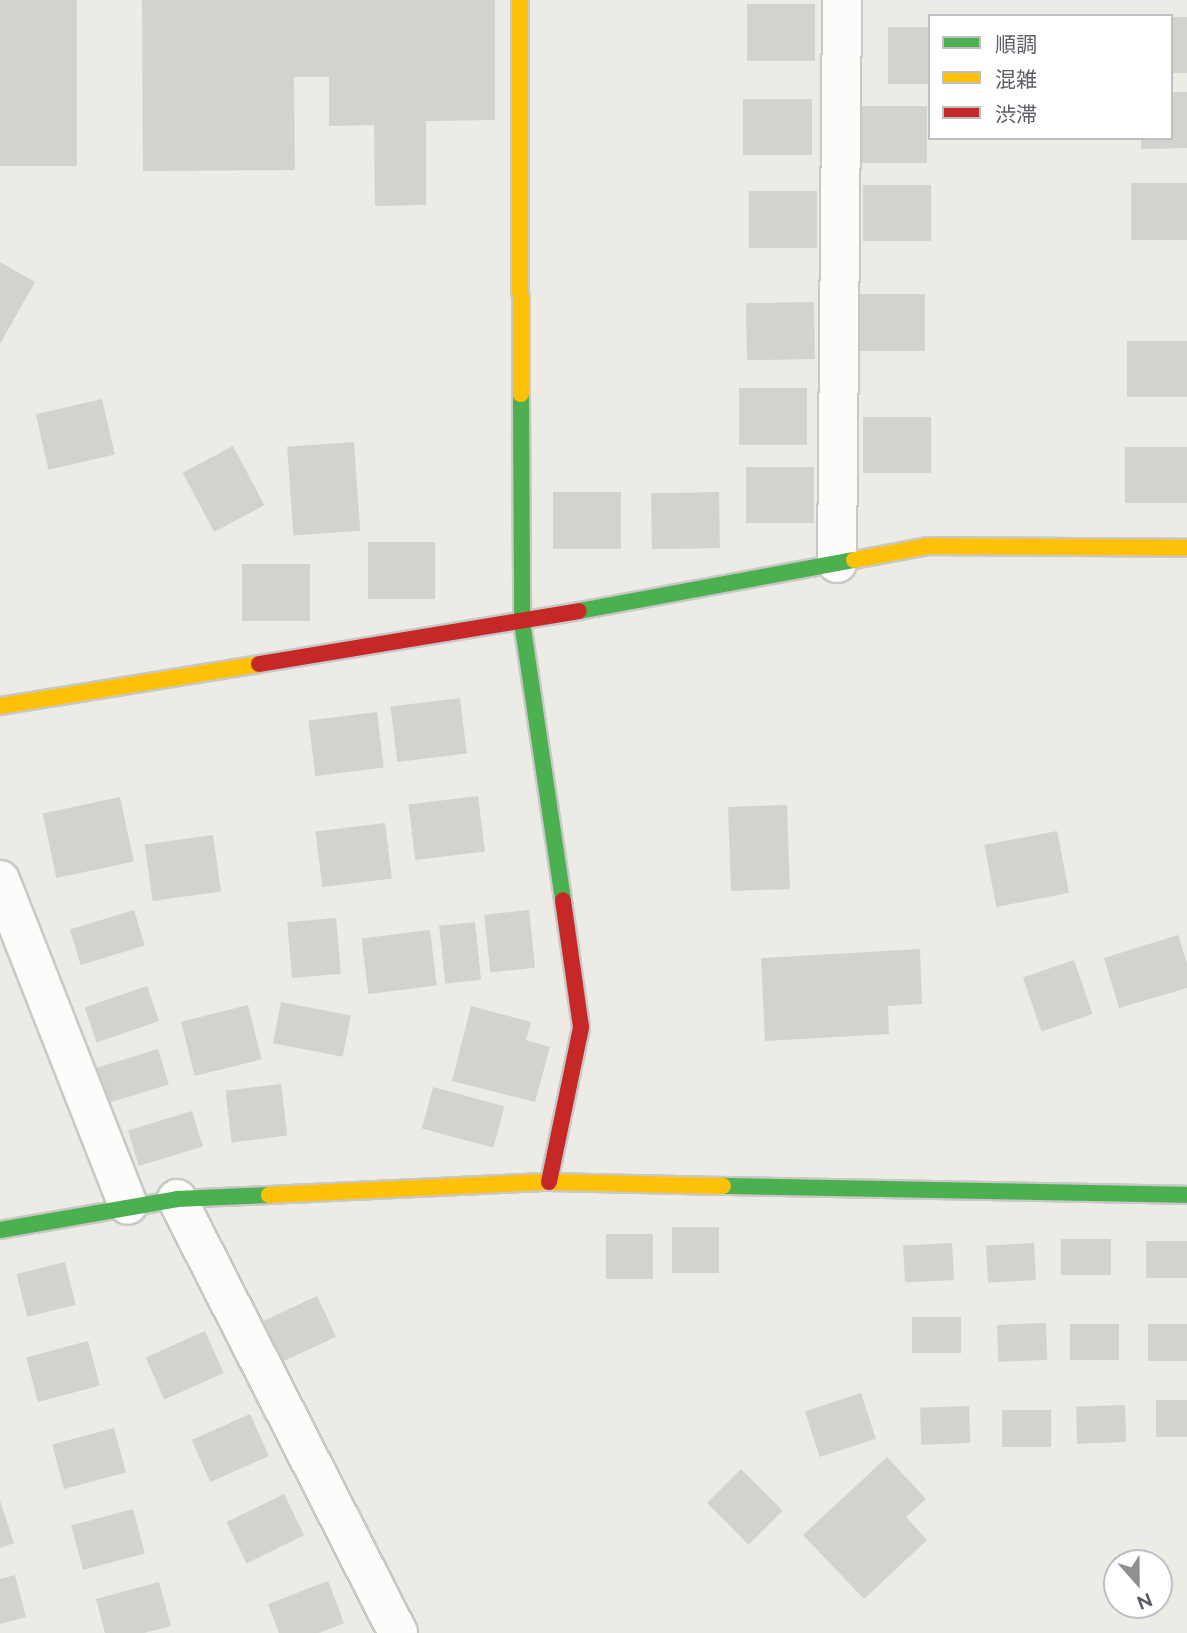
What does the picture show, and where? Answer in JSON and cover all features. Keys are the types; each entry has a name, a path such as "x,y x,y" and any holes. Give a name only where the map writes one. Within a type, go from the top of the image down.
{"street":[{"path":"520,0 522,622 581,1027 549,1182"},
{"path":"837,563 842,0"},
{"path":"0,706 522,622 928,546 1187,548"},
{"path":"0,880 128,1205"},
{"path":"0,1230 128,1205 177,1199 549,1182 1187,1195"},
{"path":"177,1199 398,1633"}],"building":[{"path":"0,0 77,0 77,166 0,166"},
{"path":"142,0 495,0 495,120 426,121 426,205 375,206 374,125 329,126 329,77 294,77 295,170 143,171"},
{"path":"747,4 815,4 815,61 747,61"},
{"path":"1173,17 1187,17 1187,73 1173,73"},
{"path":"888,27 928,27 928,84 888,84"},
{"path":"1173,92 1187,92 1187,148 1141,149 1141,140 1173,140"},
{"path":"743,99 812,99 812,155 743,155"},
{"path":"859,106 927,106 927,163 859,163"},
{"path":"1131,183 1187,183 1187,240 1131,240"},
{"path":"863,185 931,185 931,241 863,241"},
{"path":"749,191 817,191 817,248 749,248"},
{"path":"0,262 35,282 0,344"},
{"path":"857,294 925,294 925,351 857,351"},
{"path":"814,302 815,359 747,360 746,303"},
{"path":"1127,341 1187,341 1187,397 1127,397"},
{"path":"739,388 807,388 807,445 739,445"},
{"path":"102,399 115,455 49,470 36,414"},
{"path":"863,417 931,417 931,473 863,473"},
{"path":"354,442 360,531 293,535 287,447"},
{"path":"233,446 264,505 214,532 183,473"},
{"path":"1125,447 1187,447 1187,503 1125,503"},
{"path":"746,467 814,467 814,523 746,523"},
{"path":"553,492 621,492 621,549 553,549"},
{"path":"719,492 720,548 652,549 651,493"},
{"path":"368,542 435,542 435,599 368,599"},
{"path":"242,564 310,564 310,621 242,621"},
{"path":"460,698 467,754 397,762 391,707"},
{"path":"377,712 384,768 315,776 309,720"},
{"path":"478,796 485,852 415,860 409,805"},
{"path":"120,797 134,862 56,878 43,813"},
{"path":"787,805 790,889 731,891 728,807"},
{"path":"385,823 392,879 322,887 316,832"},
{"path":"1057,831 1069,893 996,907 984,845"},
{"path":"213,835 221,891 153,901 145,845"},
{"path":"134,910 145,945 81,965 70,930"},
{"path":"529,910 535,968 490,972 484,915"},
{"path":"336,918 341,974 292,978 287,922"},
{"path":"475,922 481,980 445,983 439,926"},
{"path":"430,930 437,986 368,994 362,938"},
{"path":"1178,935 1187,964 1187,988 1119,1008 1104,958"},
{"path":"920,949 922,1004 888,1006 889,1034 765,1041 761,958"},
{"path":"1074,960 1093,1014 1041,1031 1023,978"},
{"path":"147,986 159,1021 97,1042 85,1007"},
{"path":"281,1002 351,1016 343,1057 273,1043"},
{"path":"248,1005 262,1059 195,1076 181,1022"},
{"path":"471,1006 531,1022 526,1040 550,1047 535,1102 452,1081"},
{"path":"158,1049 169,1084 106,1104 95,1068"},
{"path":"281,1084 287,1136 232,1142 225,1091"},
{"path":"433,1087 504,1106 493,1148 422,1129"},
{"path":"192,1111 203,1146 139,1166 128,1131"},
{"path":"672,1227 719,1227 719,1273 672,1273"},
{"path":"606,1234 653,1234 653,1279 606,1279"},
{"path":"1061,1239 1111,1239 1111,1275 1061,1275"},
{"path":"1146,1241 1187,1241 1187,1278 1146,1278"},
{"path":"952,1243 954,1280 905,1283 903,1246"},
{"path":"1034,1243 1036,1280 988,1282 986,1246"},
{"path":"65,1262 76,1305 27,1317 16,1274"},
{"path":"317,1296 336,1337 278,1364 259,1323"},
{"path":"912,1317 961,1317 961,1353 912,1353"},
{"path":"1046,1323 1047,1360 998,1362 997,1325"},
{"path":"1070,1324 1119,1324 1119,1360 1070,1360"},
{"path":"1148,1324 1187,1324 1187,1361 1148,1361"},
{"path":"205,1331 224,1373 164,1399 146,1357"},
{"path":"88,1341 100,1385 38,1402 26,1358"},
{"path":"861,1393 876,1439 820,1457 805,1411"},
{"path":"1156,1400 1187,1400 1187,1437 1156,1437"},
{"path":"1125,1405 1126,1442 1077,1444 1076,1407"},
{"path":"969,1406 970,1443 921,1445 920,1408"},
{"path":"1002,1410 1051,1410 1051,1447 1002,1447"},
{"path":"250,1414 269,1456 210,1482 192,1440"},
{"path":"114,1428 126,1472 64,1489 52,1445"},
{"path":"887,1457 926,1499 906,1517 927,1540 864,1599 803,1535"},
{"path":"741,1469 783,1511 749,1545 707,1503"},
{"path":"284,1494 304,1535 247,1563 226,1522"},
{"path":"0,1501 14,1543 0,1548"},
{"path":"133,1509 145,1553 83,1570 71,1526"},
{"path":"15,1575 26,1617 0,1624 0,1579"},
{"path":"328,1581 344,1623 319,1633 279,1633 268,1604"},
{"path":"159,1582 171,1626 144,1633 105,1633 96,1599"}],"traffic: fast":[{"path":"521,394 522,622 563,900"},
{"path":"579,611 854,560"},
{"path":"723,1186 1187,1195"},
{"path":"0,1230 177,1199 269,1195"}],"traffic: slow":[{"path":"520,0 521,394"},
{"path":"854,560 928,546 1187,548"},
{"path":"0,706 259,664"},
{"path":"269,1195 549,1182 723,1186"}],"traffic: jam":[{"path":"259,664 579,611"},
{"path":"549,1182 581,1027 563,900"}]}
